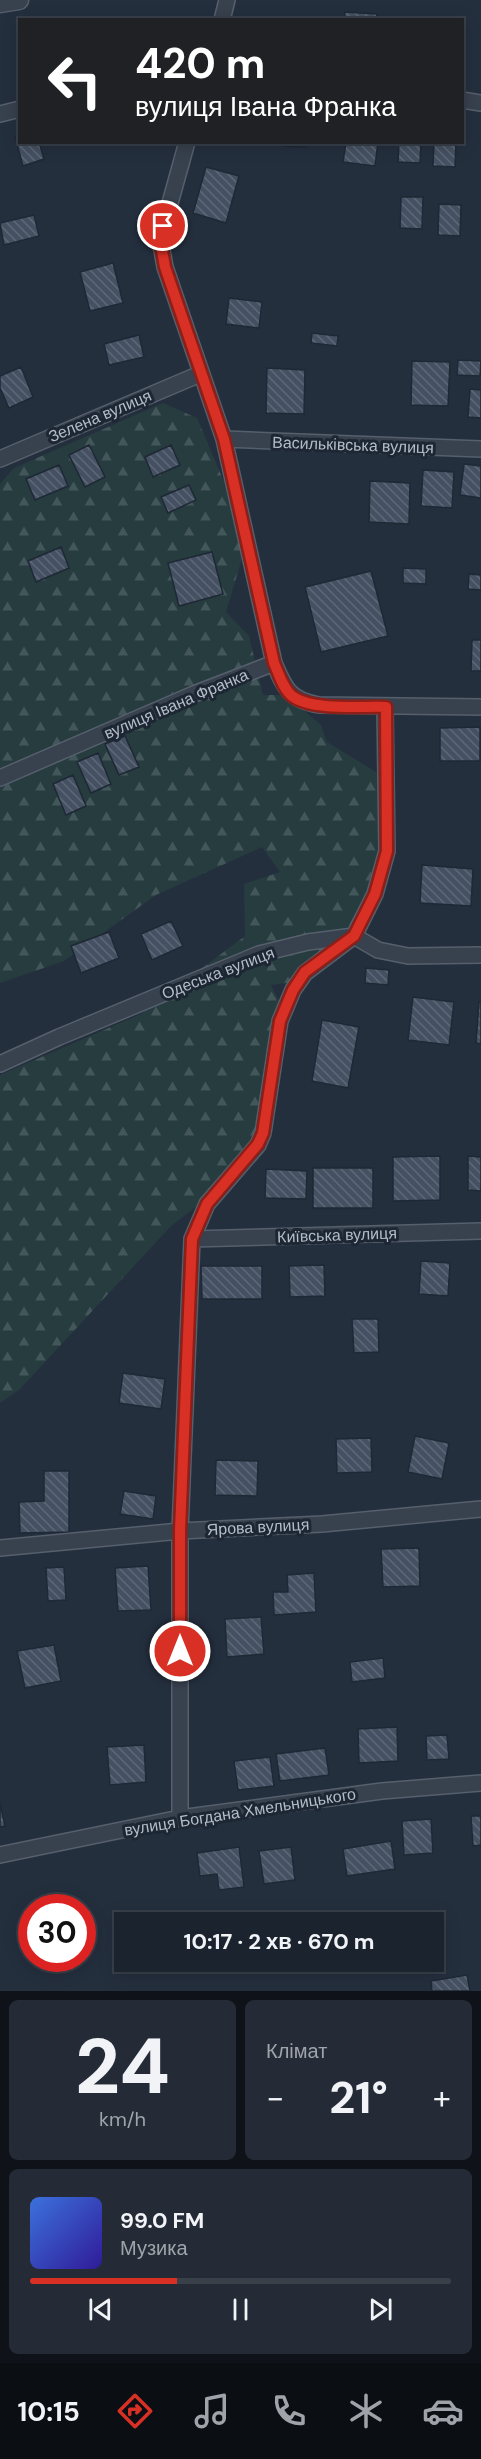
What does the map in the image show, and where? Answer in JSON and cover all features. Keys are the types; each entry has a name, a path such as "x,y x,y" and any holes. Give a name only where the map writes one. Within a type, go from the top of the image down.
{"street":[{"path":"0,3 19,0"},
{"path":"222,18 227,0"},
{"path":"464,100 481,103"},
{"path":"0,114 18,110"},
{"path":"186,144 160,239 165,267 224,439 274,663 282,682 291,696 303,702 319,705 481,707"},
{"name":"Зелена вулиця","path":"0,459 200,374"},
{"name":"Васильківська вулиця","path":"224,439 481,449"},
{"name":"вулиця Івана Франка","path":"0,778 195,694 274,663"},
{"path":"180,1818 180,1531 192,1239 207,1204 258,1144 263,1133 280,1021 293,990 305,972 354,936 375,894 387,851 386,707"},
{"path":"354,936 378,950 408,956 481,955"},
{"name":"Одеська вулиця","path":"0,1064 259,954 308,942 354,936"},
{"name":"Київська вулиця","path":"192,1239 481,1231"},
{"name":"Ярова вулиця","path":"0,1548 180,1531 322,1524 481,1509"},
{"name":"вулиця Богдана Хмельницького","path":"0,1855 180,1818 382,1791 481,1783"}],"green space":[{"path":"163,403 197,418 233,503 246,545 226,612 249,636 263,695 286,695 321,725 327,742 376,772 392,804 387,885 359,924 294,982 271,985 285,1013 270,1111 273,1130 245,1169 171,1226 20,1389 0,1403 0,1075 141,1014 245,936 244,884 280,872 262,847 156,895 64,961 0,983 0,484 14,468"}],"building":[{"path":"345,12 377,14 376,18 344,18"},
{"path":"18,136 18,144 40,144 44,159 23,166 15,137"},
{"path":"284,144 306,144 306,147 284,146"},
{"path":"346,144 378,144 375,166 343,162"},
{"path":"399,144 421,144 420,163 398,162"},
{"path":"434,144 456,144 455,167 433,166"},
{"path":"206,167 239,176 226,223 193,213"},
{"path":"401,197 423,197 422,229 400,228"},
{"path":"439,204 461,205 460,236 438,235"},
{"path":"34,215 39,236 4,245 0,223"},
{"path":"113,263 123,303 90,311 80,272"},
{"path":"229,298 262,302 259,328 226,324"},
{"path":"312,333 338,336 337,346 311,343"},
{"path":"139,335 144,357 109,365 104,344"},
{"path":"458,360 481,361 480,376 457,375"},
{"path":"412,361 450,362 448,406 411,405"},
{"path":"21,367 33,397 9,408 0,388 0,376"},
{"path":"267,368 305,370 304,414 266,413"},
{"path":"470,389 481,390 481,418 468,417"},
{"path":"89,445 105,477 85,487 69,455"},
{"path":"171,445 180,465 153,477 145,457"},
{"path":"464,464 481,466 481,498 460,495"},
{"path":"59,465 68,486 35,500 26,479"},
{"path":"423,470 454,472 452,508 421,506"},
{"path":"370,481 410,483 409,524 369,522"},
{"path":"189,485 196,500 168,513 161,497"},
{"path":"61,547 69,568 36,582 28,561"},
{"path":"212,552 223,594 179,606 168,563"},
{"path":"403,568 426,569 426,584 403,583"},
{"path":"371,571 388,636 321,652 305,587"},
{"path":"469,574 481,575 481,590 468,589"},
{"path":"472,640 481,640 481,671 471,671"},
{"path":"480,727 480,761 440,761 440,728"},
{"path":"125,736 139,767 119,775 105,744"},
{"path":"98,753 111,784 91,793 77,762"},
{"path":"73,775 86,806 66,815 53,784"},
{"path":"422,865 473,869 471,906 420,903"},
{"path":"171,921 183,946 152,960 141,934"},
{"path":"109,932 119,958 81,973 71,946"},
{"path":"366,968 389,970 388,985 365,983"},
{"path":"413,997 454,1002 449,1045 408,1040"},
{"path":"479,1002 481,1002 481,1044 476,1043"},
{"path":"322,1020 359,1027 348,1088 312,1081"},
{"path":"440,1156 440,1200 393,1201 393,1157"},
{"path":"468,1156 481,1157 481,1191 468,1190"},
{"path":"313,1168 373,1168 373,1208 313,1208"},
{"path":"266,1169 307,1171 306,1199 265,1198"},
{"path":"421,1261 450,1263 448,1296 419,1294"},
{"path":"324,1265 325,1296 290,1297 289,1266"},
{"path":"201,1266 262,1266 262,1299 202,1299"},
{"path":"352,1319 378,1319 379,1352 354,1353"},
{"path":"123,1373 165,1379 161,1409 119,1403"},
{"path":"415,1436 449,1443 442,1479 408,1472"},
{"path":"371,1438 372,1472 337,1473 336,1439"},
{"path":"216,1460 258,1461 257,1496 215,1495"},
{"path":"44,1471 69,1471 69,1532 20,1533 19,1502 44,1501"},
{"path":"124,1491 156,1496 153,1519 120,1514"},
{"path":"419,1548 420,1586 383,1587 381,1549"},
{"path":"148,1566 151,1610 118,1611 115,1568"},
{"path":"64,1567 66,1600 48,1601 46,1568"},
{"path":"314,1573 316,1612 274,1615 273,1592 288,1592 287,1575"},
{"path":"261,1617 264,1654 227,1657 225,1619"},
{"path":"54,1645 61,1681 25,1688 17,1651"},
{"path":"383,1658 385,1678 352,1682 350,1662"},
{"path":"397,1727 398,1761 359,1763 358,1729"},
{"path":"447,1735 449,1759 427,1760 426,1736"},
{"path":"144,1745 146,1782 110,1785 107,1747"},
{"path":"325,1748 329,1775 280,1781 276,1754"},
{"path":"270,1757 274,1786 238,1790 234,1761"},
{"path":"0,1803 5,1826 0,1827"},
{"path":"471,1816 481,1816 481,1845 473,1846"},
{"path":"431,1819 433,1853 404,1855 402,1821"},
{"path":"391,1841 395,1869 347,1876 343,1849"},
{"path":"239,1847 244,1887 219,1890 217,1874 200,1876 197,1853"},
{"path":"291,1847 295,1880 264,1884 259,1851"},
{"path":"467,1975 470,1991 432,1991 431,1981"}],"route":[{"path":"163,226 160,239 165,267 224,439 274,663 282,682 291,696 303,702 319,705 386,707 387,851 375,894 354,936 305,972 293,990 280,1021 263,1133 258,1144 207,1204 192,1239 180,1531 180,1651"}]}
